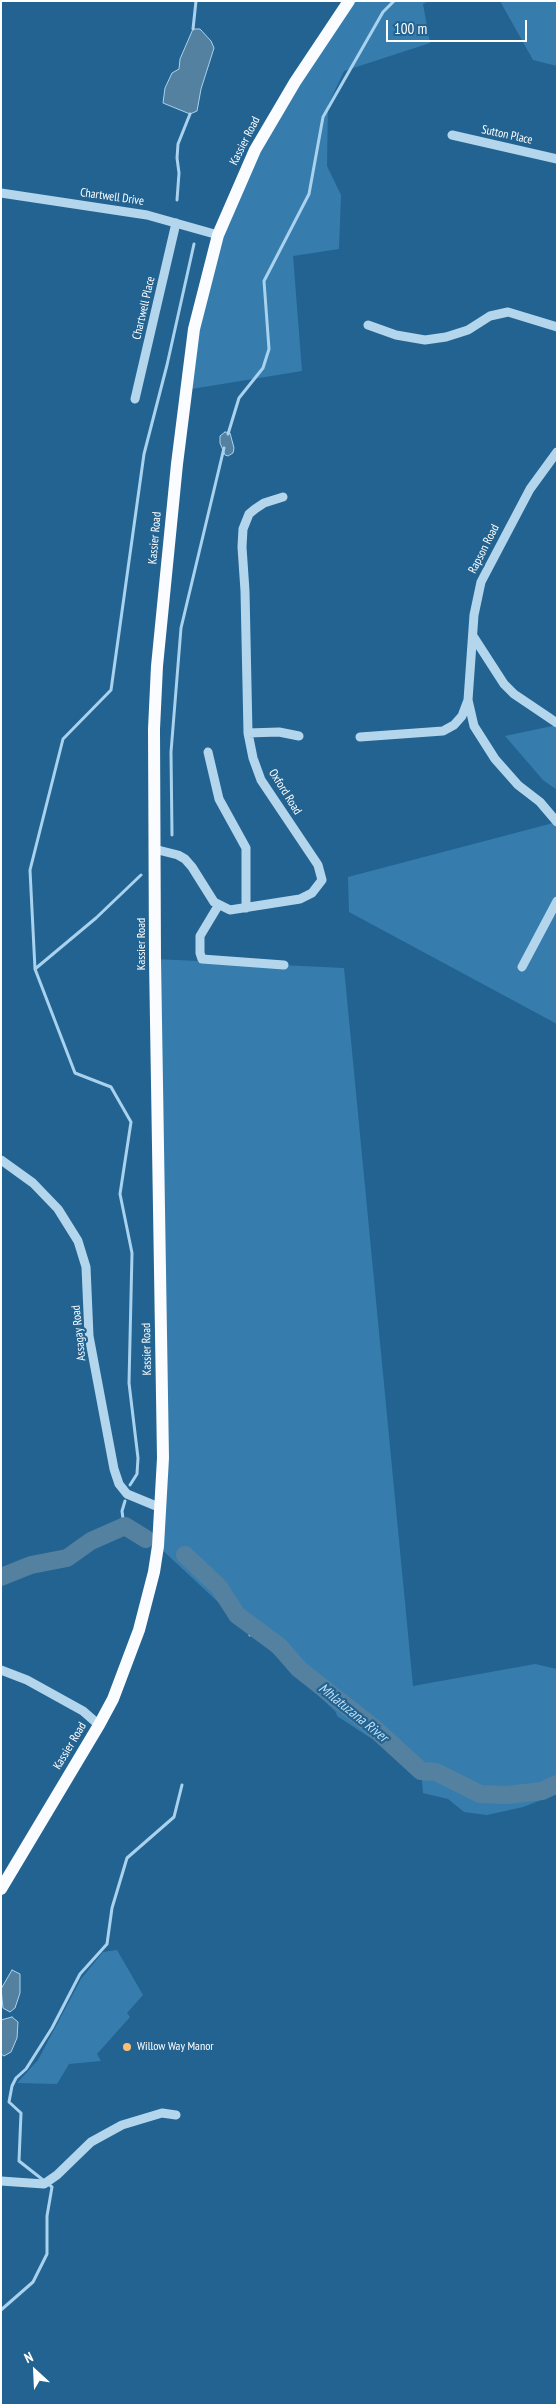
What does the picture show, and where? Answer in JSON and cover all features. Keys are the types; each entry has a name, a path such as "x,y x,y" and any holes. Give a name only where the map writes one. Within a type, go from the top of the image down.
{"main road":[{"name":"Kassier Road","path":"1,1889 99,1725 127,1665 140,1630 154,1572 161,1508 163,1458 154,729 157,666 176,464 194,329 218,235 268,125 294,82 349,1"}],"street":[{"name":"Sutton Place","path":"452,135 557,159"},
{"name":"Chartwell Drive","path":"1,193 146,215 218,235"},
{"name":"Chartwell Place","path":"135,399 176,223"},
{"path":"368,325 396,335 425,340 446,337 468,330 490,316 508,312 557,327"},
{"name":"Rapson Road","path":"557,452 530,489 484,575 477,594 468,700 474,726 479,736 518,785 540,802 557,822"},
{"name":"Oxford Road","path":"218,906 230,910 306,897 319,886 322,876 310,853 262,780 248,733 243,529 249,514 255,508 283,497"},
{"path":"473,636 509,689 557,723"},
{"name":"Rapson Road","path":"360,737 442,731 458,720 468,700"},
{"path":"248,733 278,732 298,736"},
{"path":"208,752 218,800 246,848 246,908"},
{"path":"154,849 178,855 189,863 218,906 200,936 202,959 284,965"},
{"path":"522,967 557,901"},
{"name":"Assagay Road","path":"1,1160 33,1183 58,1209 78,1240 86,1267 89,1336 114,1469 119,1484 127,1494 161,1508"},
{"path":"1,1670 27,1680 83,1711 99,1725"},
{"path":"1,2181 44,2184 57,2175 91,2142 122,2125 162,2113 176,2115"}],"shaded area":[{"path":"349,1 429,1 423,4 430,43 344,71 328,105 327,166 341,195 339,249 293,256 302,371 185,390 231,202"},
{"path":"500,1 557,1 557,66 533,60"},
{"path":"193,29 200,29 211,41 214,48 201,89 197,111 190,114 163,103 165,88 172,73 179,69 180,59"},
{"path":"225,432 230,433 234,448 233,453 228,456 225,455 220,443 220,436"},
{"path":"557,725 557,790 543,780 505,736"},
{"path":"557,822 557,1024 349,912 348,877"},
{"path":"155,959 344,968 413,1686 535,1664 557,1669 557,1794 523,1807 487,1815 464,1812 448,1799 423,1793 421,1771 337,1716 336,1712 158,1546"},
{"path":"117,1950 143,1995 127,2013 130,2017 97,2054 101,2061 69,2064 57,2084 17,2083 38,2060 81,1979 103,1952"},
{"path":"12,1970 20,1974 20,1993 15,2008 10,2012 3,2008 1,1989"},
{"path":"12,2017 18,2022 17,2038 11,2052 4,2056 1,2054 1,2020"}],"waterway":[{"path":"193,29 196,1"},
{"path":"228,434 239,398 263,368 269,349 264,281 309,194 323,117 383,12 394,1"},
{"path":"177,200 179,173 178,144 190,114"},
{"path":"130,1485 137,1474 138,1458 129,1383 132,1253 120,1194 131,1122 111,1087 75,1073 35,969 30,870 63,739 111,690 144,454 167,365 194,244"},
{"path":"172,835 171,752 181,628 224,448"},
{"path":"35,969 96,918 141,875"},
{"path":"124,1527 122,1511 125,1501"},
{"name":"Mhlatuzana River","path":"1,1577 31,1565 67,1558 91,1541 125,1526 146,1539"},
{"name":"Mhlatuzana River","path":"185,1555 219,1587 237,1615 279,1646 299,1669 374,1728 421,1771 436,1772 480,1794 507,1795 542,1791 557,1784"},
{"name":"Mhlatuzana River","path":"250,1635 255,1627"},
{"path":"1,2310 33,2282 47,2254 47,2216 52,2187 19,2161 21,2113 9,2102 12,2086 16,2078 26,2069 52,2028 80,1974 107,1944 112,1908 127,1858 174,1817 182,1785"}],"place":[{"name":"Willow Way Manor","path":"127,2047"}]}
